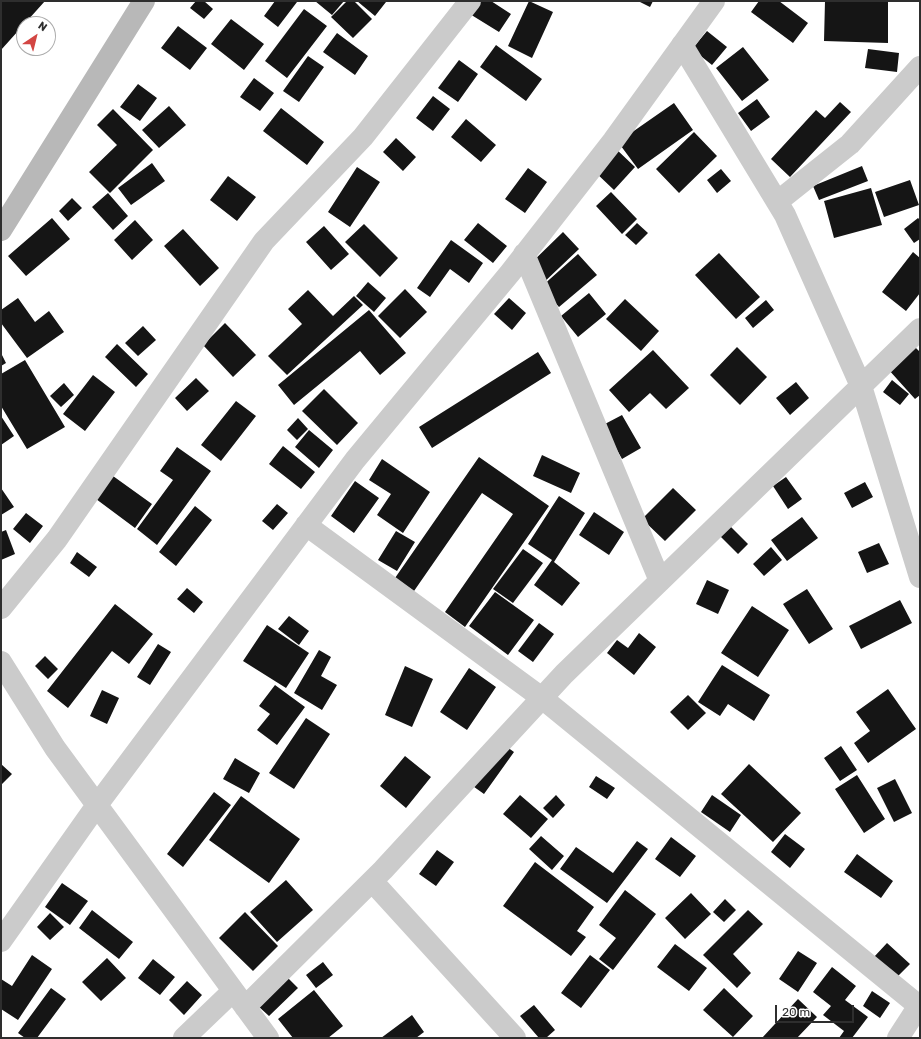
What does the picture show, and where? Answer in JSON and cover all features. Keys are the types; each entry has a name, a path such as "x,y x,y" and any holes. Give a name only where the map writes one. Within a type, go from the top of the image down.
{"street":[{"path":"1,230 144,1"},
{"path":"1,608 57,539 264,241 363,138 470,1"},
{"path":"1,941 97,805 355,460 524,254 613,141 714,1"},
{"path":"682,46 785,215 861,386 920,577"},
{"path":"777,202 850,144 920,67"},
{"path":"524,254 660,581"},
{"path":"184,1038 239,999 372,881 564,674 920,329"},
{"path":"306,525 542,698 920,1005 908,1033"},
{"path":"1,662 55,748 268,1038"},
{"path":"372,881 515,1038"}],"building":[{"path":"1,1 45,1 32,16 16,16 16,33 1,50"},
{"path":"196,1 204,1 213,9 204,19 190,8"},
{"path":"275,1 297,2 278,27 264,16"},
{"path":"315,1 344,1 332,15"},
{"path":"347,1 354,1 372,19 353,38 331,17"},
{"path":"357,1 384,1 386,2 375,16"},
{"path":"471,1 491,1 511,14 499,32 465,11"},
{"path":"529,1 553,12 532,58 508,46"},
{"path":"638,1 653,1 650,7"},
{"path":"759,1 779,1 808,23 793,43 751,12"},
{"path":"825,1 888,1 888,43 824,41"},
{"path":"304,9 327,26 287,78 265,61"},
{"path":"231,19 264,44 244,70 211,44"},
{"path":"178,26 207,48 190,70 161,48"},
{"path":"707,31 727,47 712,65 692,49"},
{"path":"337,33 368,56 355,75 323,52"},
{"path":"496,45 542,79 526,101 480,67"},
{"path":"743,47 769,80 742,101 716,68"},
{"path":"868,49 899,53 897,72 865,68"},
{"path":"308,56 324,67 299,102 283,91"},
{"path":"459,60 478,74 458,102 438,88"},
{"path":"254,78 274,93 260,111 240,97"},
{"path":"138,84 157,98 140,121 120,107"},
{"path":"433,96 450,109 433,131 416,118"},
{"path":"757,99 770,117 751,131 738,113"},
{"path":"840,102 851,112 790,177 771,159 816,110 825,118"},
{"path":"674,103 693,130 638,169 618,142"},
{"path":"169,106 186,125 159,148 142,130"},
{"path":"281,108 324,142 307,165 263,131"},
{"path":"113,109 153,150 110,193 89,172 117,145 97,125"},
{"path":"466,119 496,145 481,162 451,137"},
{"path":"694,132 717,156 679,193 656,169"},
{"path":"396,138 416,157 403,171 383,152"},
{"path":"615,148 635,167 614,190 594,171"},
{"path":"152,163 165,181 131,205 118,188"},
{"path":"862,166 868,181 819,200 813,186"},
{"path":"357,167 380,182 350,227 328,212"},
{"path":"528,168 547,182 525,213 505,199"},
{"path":"721,169 731,181 717,193 707,180"},
{"path":"228,176 256,197 237,221 210,200"},
{"path":"910,180 919,205 884,217 875,192"},
{"path":"871,188 882,225 834,238 824,201"},
{"path":"611,192 637,219 622,234 596,206"},
{"path":"108,193 128,216 113,230 92,207"},
{"path":"72,198 82,208 68,221 59,211"},
{"path":"52,218 70,239 26,276 8,256"},
{"path":"918,218 920,220 920,239 914,243 904,229"},
{"path":"135,220 153,240 132,260 114,240"},
{"path":"478,223 507,246 493,263 464,240"},
{"path":"637,223 648,233 636,245 625,235"},
{"path":"364,224 398,258 380,277 345,242"},
{"path":"324,226 349,254 331,270 306,242"},
{"path":"183,229 219,268 200,286 164,246"},
{"path":"563,232 579,249 540,286 524,270"},
{"path":"451,240 483,263 469,283 450,269 430,297 417,288"},
{"path":"913,252 920,258 920,293 906,311 882,292"},
{"path":"719,253 760,297 736,319 695,275"},
{"path":"578,254 597,275 559,307 541,287"},
{"path":"368,282 386,298 374,312 356,296"},
{"path":"405,289 427,312 400,338 378,316"},
{"path":"308,290 333,316 354,296 363,305 287,375 268,356 302,324 288,309"},
{"path":"589,293 606,314 578,337 561,316"},
{"path":"18,298 35,322 49,311 64,332 27,358 1,323 1,310"},
{"path":"509,298 526,313 512,330 494,314"},
{"path":"625,299 659,331 641,351 606,319"},
{"path":"766,300 774,310 753,328 745,318"},
{"path":"369,310 406,353 380,375 360,351 294,405 278,385"},
{"path":"225,323 256,355 233,377 203,345"},
{"path":"143,326 156,340 138,356 125,343"},
{"path":"117,344 148,374 136,387 105,357"},
{"path":"914,346 920,352 920,395 915,399 888,369"},
{"path":"737,347 767,377 740,405 710,375"},
{"path":"653,350 689,388 666,409 650,393 629,412 609,390"},
{"path":"538,352 551,373 432,448 419,427"},
{"path":"1,353 6,363 1,366"},
{"path":"25,360 65,427 27,449 1,406 1,374"},
{"path":"93,375 115,392 85,431 63,414"},
{"path":"196,378 209,391 187,411 175,398"},
{"path":"892,380 909,394 900,405 883,392"},
{"path":"796,382 809,398 790,415 776,398"},
{"path":"64,383 74,395 61,407 50,396"},
{"path":"324,389 358,423 337,445 302,411"},
{"path":"236,401 256,416 221,461 201,445"},
{"path":"622,415 641,448 622,459 603,425"},
{"path":"1,416 14,436 1,445"},
{"path":"298,418 308,429 297,440 287,430"},
{"path":"309,430 333,450 319,468 295,447"},
{"path":"283,446 315,472 301,489 269,464"},
{"path":"177,447 211,471 157,545 137,529 173,480 160,471"},
{"path":"542,455 580,473 571,493 533,476"},
{"path":"479,457 549,506 465,627 445,612 513,514 482,493 414,591 395,578"},
{"path":"382,459 430,492 403,533 377,515 391,494 369,480"},
{"path":"113,476 152,504 135,528 96,499"},
{"path":"786,477 802,499 788,509 773,486"},
{"path":"355,481 379,498 354,533 331,516"},
{"path":"865,482 873,497 852,508 844,493"},
{"path":"1,488 14,507 1,515"},
{"path":"673,488 696,510 665,541 642,519"},
{"path":"559,496 585,513 554,562 580,583 562,606 534,585 552,560 528,544"},
{"path":"277,504 288,513 273,530 262,521"},
{"path":"195,506 212,520 176,566 159,552"},
{"path":"594,512 624,532 609,555 579,535"},
{"path":"26,513 43,526 30,543 13,529"},
{"path":"802,517 818,538 787,561 771,540"},
{"path":"729,525 748,544 738,554 719,535"},
{"path":"6,530 15,554 1,560 1,532"},
{"path":"396,531 415,542 397,571 378,560"},
{"path":"879,543 889,564 867,573 858,552"},
{"path":"771,547 782,560 764,576 753,564"},
{"path":"523,549 543,563 513,603 493,589"},
{"path":"77,552 97,567 89,577 70,563"},
{"path":"707,580 729,590 718,614 696,604"},
{"path":"187,588 203,602 194,613 177,599"},
{"path":"807,589 833,629 809,644 783,604"},
{"path":"495,592 534,620 508,655 469,626"},
{"path":"900,600 912,623 861,649 849,626"},
{"path":"115,604 153,634 129,664 112,651 68,708 47,691"},
{"path":"752,606 789,630 758,677 721,653"},
{"path":"289,616 309,631 299,645 278,629"},
{"path":"539,623 554,634 533,662 518,651"},
{"path":"267,625 309,653 286,688 243,661"},
{"path":"639,633 656,647 634,675 607,653 617,640 628,648"},
{"path":"158,644 171,652 150,685 137,677"},
{"path":"319,650 331,657 321,676 337,685 322,710 294,693"},
{"path":"45,656 58,669 48,679 35,666"},
{"path":"722,665 770,695 754,721 728,704 720,716 698,702"},
{"path":"405,666 433,679 412,727 385,715"},
{"path":"469,668 496,687 467,730 440,712"},
{"path":"275,685 305,707 277,745 257,730 270,714 259,706"},
{"path":"888,689 916,729 868,763 854,743 870,731 856,712"},
{"path":"102,690 119,698 107,724 90,716"},
{"path":"688,695 706,713 688,730 670,712"},
{"path":"306,718 330,734 294,789 269,773"},
{"path":"493,737 514,752 484,794 463,779"},
{"path":"841,746 857,770 840,781 824,758"},
{"path":"405,756 431,777 406,808 380,786"},
{"path":"235,758 260,773 249,793 223,779"},
{"path":"1,764 12,774 1,785"},
{"path":"749,764 801,813 773,842 721,794"},
{"path":"857,775 885,819 864,833 835,789"},
{"path":"596,776 615,788 607,799 589,787"},
{"path":"895,779 912,813 894,822 877,788"},
{"path":"214,792 231,805 183,867 167,854"},
{"path":"520,795 548,819 531,838 503,814"},
{"path":"556,795 565,805 553,818 543,808"},
{"path":"712,795 741,815 730,832 701,812"},
{"path":"241,796 300,839 269,883 209,840"},
{"path":"785,834 805,849 790,868 771,852"},
{"path":"541,836 564,856 552,870 529,849"},
{"path":"671,837 696,856 680,877 655,859"},
{"path":"637,841 648,849 607,903 560,869 576,847 613,873"},
{"path":"437,850 454,862 436,886 419,874"},
{"path":"857,854 893,881 881,898 844,872"},
{"path":"535,862 594,907 577,931 586,937 571,956 503,906"},
{"path":"286,880 313,910 277,942 250,912"},
{"path":"62,883 88,901 70,925 45,907"},
{"path":"625,890 656,914 613,970 599,959 616,938 599,925"},
{"path":"691,893 711,914 685,939 665,918"},
{"path":"725,899 736,910 724,922 713,912"},
{"path":"92,910 133,942 119,959 79,928"},
{"path":"748,910 763,924 733,954 751,973 737,988 703,955"},
{"path":"245,912 278,946 253,971 219,938"},
{"path":"50,913 64,927 50,940 37,927"},
{"path":"887,943 910,964 896,978 874,957"},
{"path":"675,944 707,968 689,991 657,967"},
{"path":"798,951 817,963 798,992 779,979"},
{"path":"32,955 52,969 18,1020 1,1009 1,979 12,986"},
{"path":"590,955 610,970 581,1008 561,993"},
{"path":"107,958 126,978 101,1001 82,982"},
{"path":"153,959 175,977 160,995 138,978"},
{"path":"323,962 333,975 316,988 306,975"},
{"path":"832,967 856,986 845,1000 868,1017 852,1038 839,1038 844,1031 823,1015 831,1006 813,992"},
{"path":"288,978 298,988 269,1016 258,1006"},
{"path":"187,981 202,995 184,1015 169,1000"},
{"path":"51,988 66,999 37,1038 25,1038 18,1033"},
{"path":"724,988 753,1016 733,1037 703,1010"},
{"path":"314,990 343,1026 328,1038 293,1038 278,1019"},
{"path":"872,991 890,1003 880,1018 863,1006"},
{"path":"798,999 817,1017 797,1038 762,1038"},
{"path":"534,1005 555,1030 546,1038 539,1038 520,1016"},
{"path":"412,1015 424,1032 416,1038 381,1038"}]}
